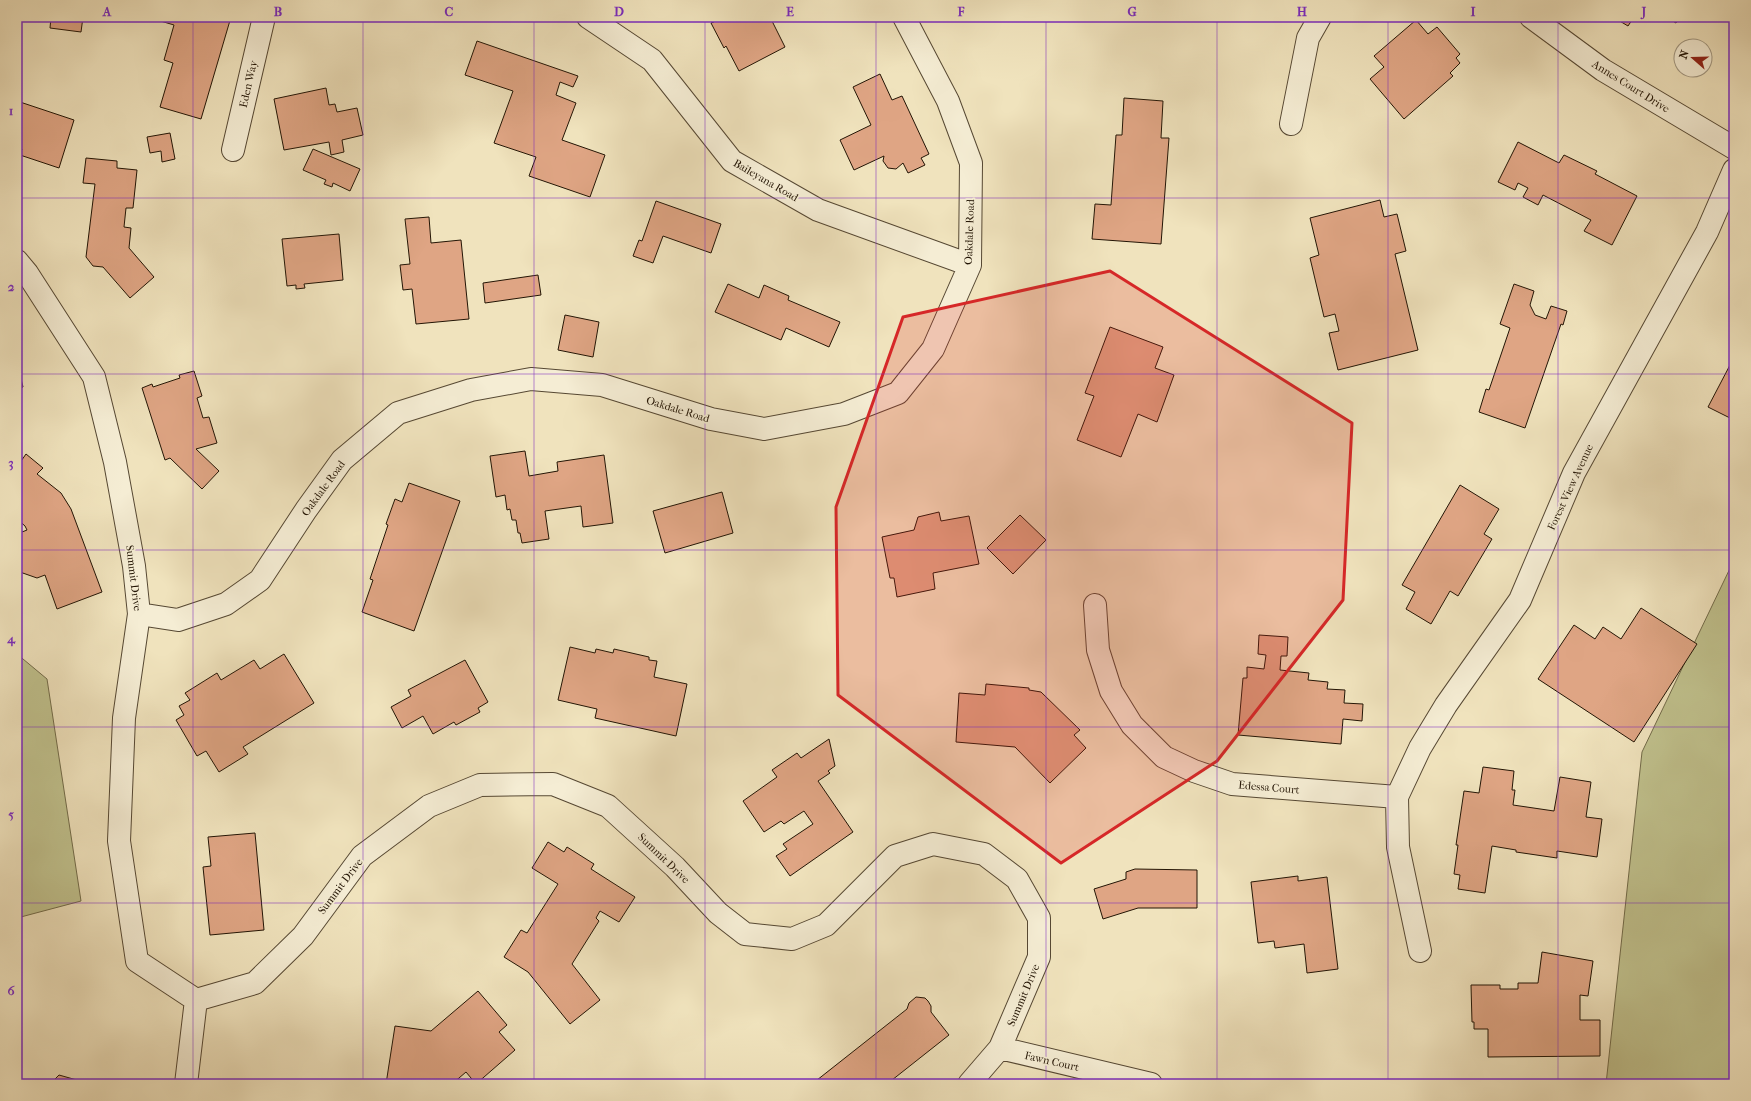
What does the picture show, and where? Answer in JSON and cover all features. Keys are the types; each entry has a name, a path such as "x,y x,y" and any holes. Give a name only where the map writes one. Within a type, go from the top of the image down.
{"street":[{"name":"Eden Way","path":"233,150 264,17"},
{"name":"Baileyana Road","path":"588,17 652,60 732,161 818,210 970,266"},
{"name":"Oakdale Road","path":"140,614 178,620 226,604 260,580 342,460 398,413 471,390 531,378 602,385 711,419 764,429 844,414 898,393 933,349 970,266 971,163 948,102 904,17"},
{"path":"1291,124 1308,38 1320,17"},
{"name":"Annes Court Drive","path":"1531,17 1603,70 1734,148"},
{"name":"Forest View Avenue","path":"1397,797 1420,748 1446,705 1520,600 1574,473 1708,232 1734,170"},
{"name":"Summit Drive","path":"17,261 27,273 94,376 115,462 134,566 140,614 124,718 119,841 137,961 196,1000 255,983 303,936 362,856 429,806 480,785 553,784 608,806 675,867 718,913 745,934 792,939 826,925 895,856 934,844 984,854 1017,879 1039,918 1039,957 1000,1048 969,1084"},
{"name":"Edessa Court","path":"1094,605 1098,650 1111,691 1132,725 1164,758 1194,771 1232,784 1397,797"},
{"path":"1397,797 1398,847 1420,951"},
{"path":"186,1084 196,1000"},
{"name":"Fawn Court","path":"1000,1048 1151,1084"}],"highlighted area":[{"path":"1110,271 1352,423 1343,600 1217,761 1061,863 838,695 836,507 903,317"}],"green space":[{"path":"1734,560 1734,1084 1606,1084 1642,752"},
{"path":"17,654 47,679 81,901 17,918"}],"building":[{"path":"51,17 83,17 81,32 50,28"},
{"path":"147,17 231,17 201,119 160,107 173,63 164,60 174,25"},
{"path":"711,17 770,17 785,47 739,71 726,46 724,48 711,23 714,22"},
{"path":"1613,17 1634,17 1628,26"},
{"path":"1666,17 1680,17 1676,23"},
{"path":"1416,20 1428,34 1437,27 1460,54 1456,58 1460,63 1450,73 1453,76 1404,119 1370,79 1384,67 1374,56"},
{"path":"477,41 578,76 573,87 560,82 556,95 576,103 562,140 605,155 590,197 529,176 536,157 494,143 513,91 465,75"},
{"path":"880,74 892,100 902,96 929,154 921,158 925,165 908,173 903,163 896,169 888,168 883,161 884,156 854,170 840,140 871,125 853,87"},
{"path":"326,88 329,105 335,104 337,112 357,108 363,135 342,140 344,152 331,155 329,142 284,150 274,99"},
{"path":"1124,98 1163,101 1161,138 1169,138 1161,244 1092,239 1095,204 1111,205 1116,135 1122,135"},
{"path":"17,101 74,120 59,168 20,155 22,149 17,147"},
{"path":"170,133 175,159 162,162 161,151 150,153 147,137"},
{"path":"1518,142 1559,163 1564,155 1597,171 1595,174 1637,196 1612,245 1584,231 1591,220 1543,195 1538,205 1523,197 1528,188 1518,183 1515,190 1498,182"},
{"path":"313,149 360,169 350,191 333,183 332,187 324,184 326,180 303,170"},
{"path":"86,158 117,161 117,168 137,170 133,208 126,208 124,227 131,228 129,248 154,277 130,298 103,267 93,266 86,257 95,184 83,183"},
{"path":"1380,200 1384,217 1397,214 1406,251 1395,254 1418,350 1338,370 1329,333 1339,331 1335,314 1324,317 1310,258 1319,255 1310,218"},
{"path":"656,201 721,224 711,253 663,236 653,263 633,256 639,240 642,241"},
{"path":"429,217 431,243 461,240 469,319 416,324 412,289 403,290 400,265 410,264 405,219"},
{"path":"339,234 343,280 304,284 305,288 296,289 296,285 287,286 282,239"},
{"path":"538,275 541,295 485,303 483,283"},
{"path":"728,284 759,298 764,285 789,296 788,300 840,322 829,347 786,328 781,340 715,312"},
{"path":"1514,284 1534,291 1530,305 1535,315 1546,319 1551,306 1567,311 1563,325 1561,324 1525,428 1479,412 1486,389 1489,390 1510,328 1500,324"},
{"path":"565,315 599,322 593,357 558,350"},
{"path":"1110,327 1163,347 1155,368 1174,375 1157,422 1138,414 1121,457 1077,440 1094,396 1085,393"},
{"path":"17,363 23,387 17,389"},
{"path":"1730,365 1734,365 1734,420 1708,407"},
{"path":"194,371 202,396 197,398 203,418 209,417 217,443 196,449 219,471 202,489 170,458 165,460 142,388 152,384 153,387 180,378 179,375"},
{"path":"525,451 529,476 558,471 557,462 604,455 613,523 583,527 581,506 545,511 549,539 522,543 520,533 518,533 516,520 512,520 510,509 507,510 505,495 496,497 490,456"},
{"path":"26,454 43,468 37,474 61,493 71,509 102,592 57,609 45,575 37,578 17,571 17,534 27,530 25,526 17,519 17,463 19,464"},
{"path":"409,483 460,501 414,631 362,612 373,580 370,579 388,525 386,524 395,499 402,502"},
{"path":"1460,485 1499,509 1484,534 1492,539 1458,596 1450,591 1431,624 1406,609 1415,592 1402,585"},
{"path":"722,492 733,533 665,553 653,511"},
{"path":"939,512 941,521 969,516 979,564 933,573 935,589 897,597 894,578 890,578 882,537 914,530 918,517"},
{"path":"1020,515 1046,540 1013,574 987,548"},
{"path":"1641,608 1697,644 1634,742 1538,679 1574,625 1595,639 1603,627 1621,639"},
{"path":"1259,635 1288,637 1287,656 1281,656 1280,670 1309,673 1308,680 1328,682 1327,689 1345,690 1344,703 1363,704 1362,721 1343,719 1341,744 1238,735 1243,678 1247,678 1247,667 1264,669 1266,655 1258,654"},
{"path":"570,647 595,653 596,649 613,653 614,649 649,657 649,660 657,661 654,677 687,684 676,736 595,718 597,709 558,700"},
{"path":"284,654 314,703 243,747 248,754 219,772 206,751 197,756 176,720 184,715 179,706 190,700 185,693 217,673 221,680 254,660 260,669"},
{"path":"465,660 488,702 478,708 480,712 456,725 454,722 433,734 423,716 402,728 391,707 411,696 408,690"},
{"path":"986,684 1029,688 1029,690 1041,692 1080,730 1074,735 1086,748 1050,783 1015,747 956,742 959,693 985,695"},
{"path":"829,739 835,766 828,771 830,773 818,781 853,832 790,876 776,856 787,849 783,844 813,824 804,811 784,824 781,821 764,832 743,801 777,777 772,770 797,753 801,758"},
{"path":"1483,767 1514,771 1512,790 1515,790 1513,805 1554,811 1560,777 1591,782 1586,817 1602,819 1597,857 1557,851 1557,858 1516,852 1516,850 1492,846 1485,893 1458,889 1460,875 1454,874 1458,845 1456,845 1464,791 1479,793"},
{"path":"255,833 264,930 210,935 203,867 211,866 208,837"},
{"path":"548,842 564,852 567,847 594,864 591,869 635,897 619,922 600,911 596,918 599,921 572,964 600,1000 570,1024 528,972 504,957 521,930 527,933 558,884 532,868"},
{"path":"1135,869 1197,870 1197,908 1138,908 1103,919 1094,889 1126,879 1126,872"},
{"path":"1298,876 1298,881 1327,877 1338,969 1307,973 1304,944 1275,948 1274,941 1258,943 1251,882"},
{"path":"1542,952 1593,961 1588,996 1580,995 1580,1020 1600,1020 1600,1056 1488,1057 1488,1029 1474,1029 1474,1022 1472,1022 1471,985 1500,985 1500,989 1518,989 1518,983 1538,983"},
{"path":"478,991 507,1025 499,1032 515,1050 476,1084 466,1072 452,1084 386,1084 395,1026 431,1031"},
{"path":"916,997 925,998 928,1001 931,1006 931,1012 949,1035 887,1084 812,1084 907,1009 909,1003"},
{"path":"59,1075 91,1084 50,1084"}]}
